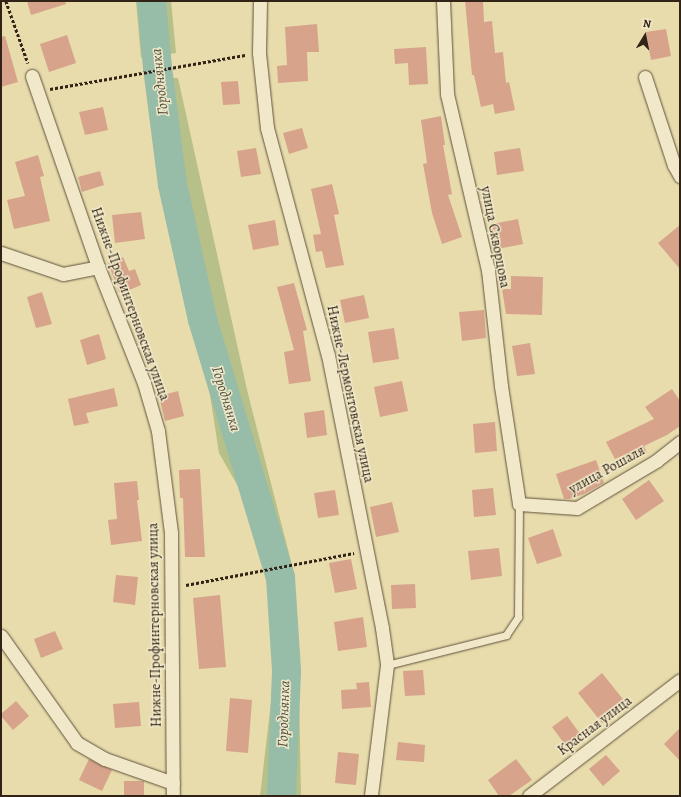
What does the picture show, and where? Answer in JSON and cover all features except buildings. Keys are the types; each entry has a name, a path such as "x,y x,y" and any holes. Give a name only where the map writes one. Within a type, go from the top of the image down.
{"street":[{"name":"Нижне-Лермонтовская улица","path":"260,1 259,53 267,128 328,356 382,628 387,665 372,796"},
{"name":"улица Скворцова","path":"443,1 447,94 488,270 501,386 519,504"},
{"name":"Нижне-Профинтерновская улица","path":"32,76 98,267 144,383 158,430 171,533 173,790"},
{"path":"645,77 674,165 680,176"},
{"path":"1,253 62,274 98,267"},
{"name":"улица Рошаля","path":"519,504 577,508 656,461 680,442"},
{"path":"1,636 77,742 105,759 173,790"},
{"name":"Красная улица","path":"529,796 680,680"}],"lane":[{"path":"387,665 506,635 518,617 519,504"}],"path":[{"path":"6,1 32,76"},
{"path":"37,91 259,53"},
{"path":"172,588 367,550"}],"green space":[{"path":"136,1 171,1 176,53 141,58"},
{"path":"146,78 178,78 248,394 293,569 299,689 301,796 260,796 278,642 256,518 219,453 206,369"}],"waterway":[{"name":"Городнянка","path":"151,1 157,67 172,184 202,319 280,577 286,671 281,796"}]}
